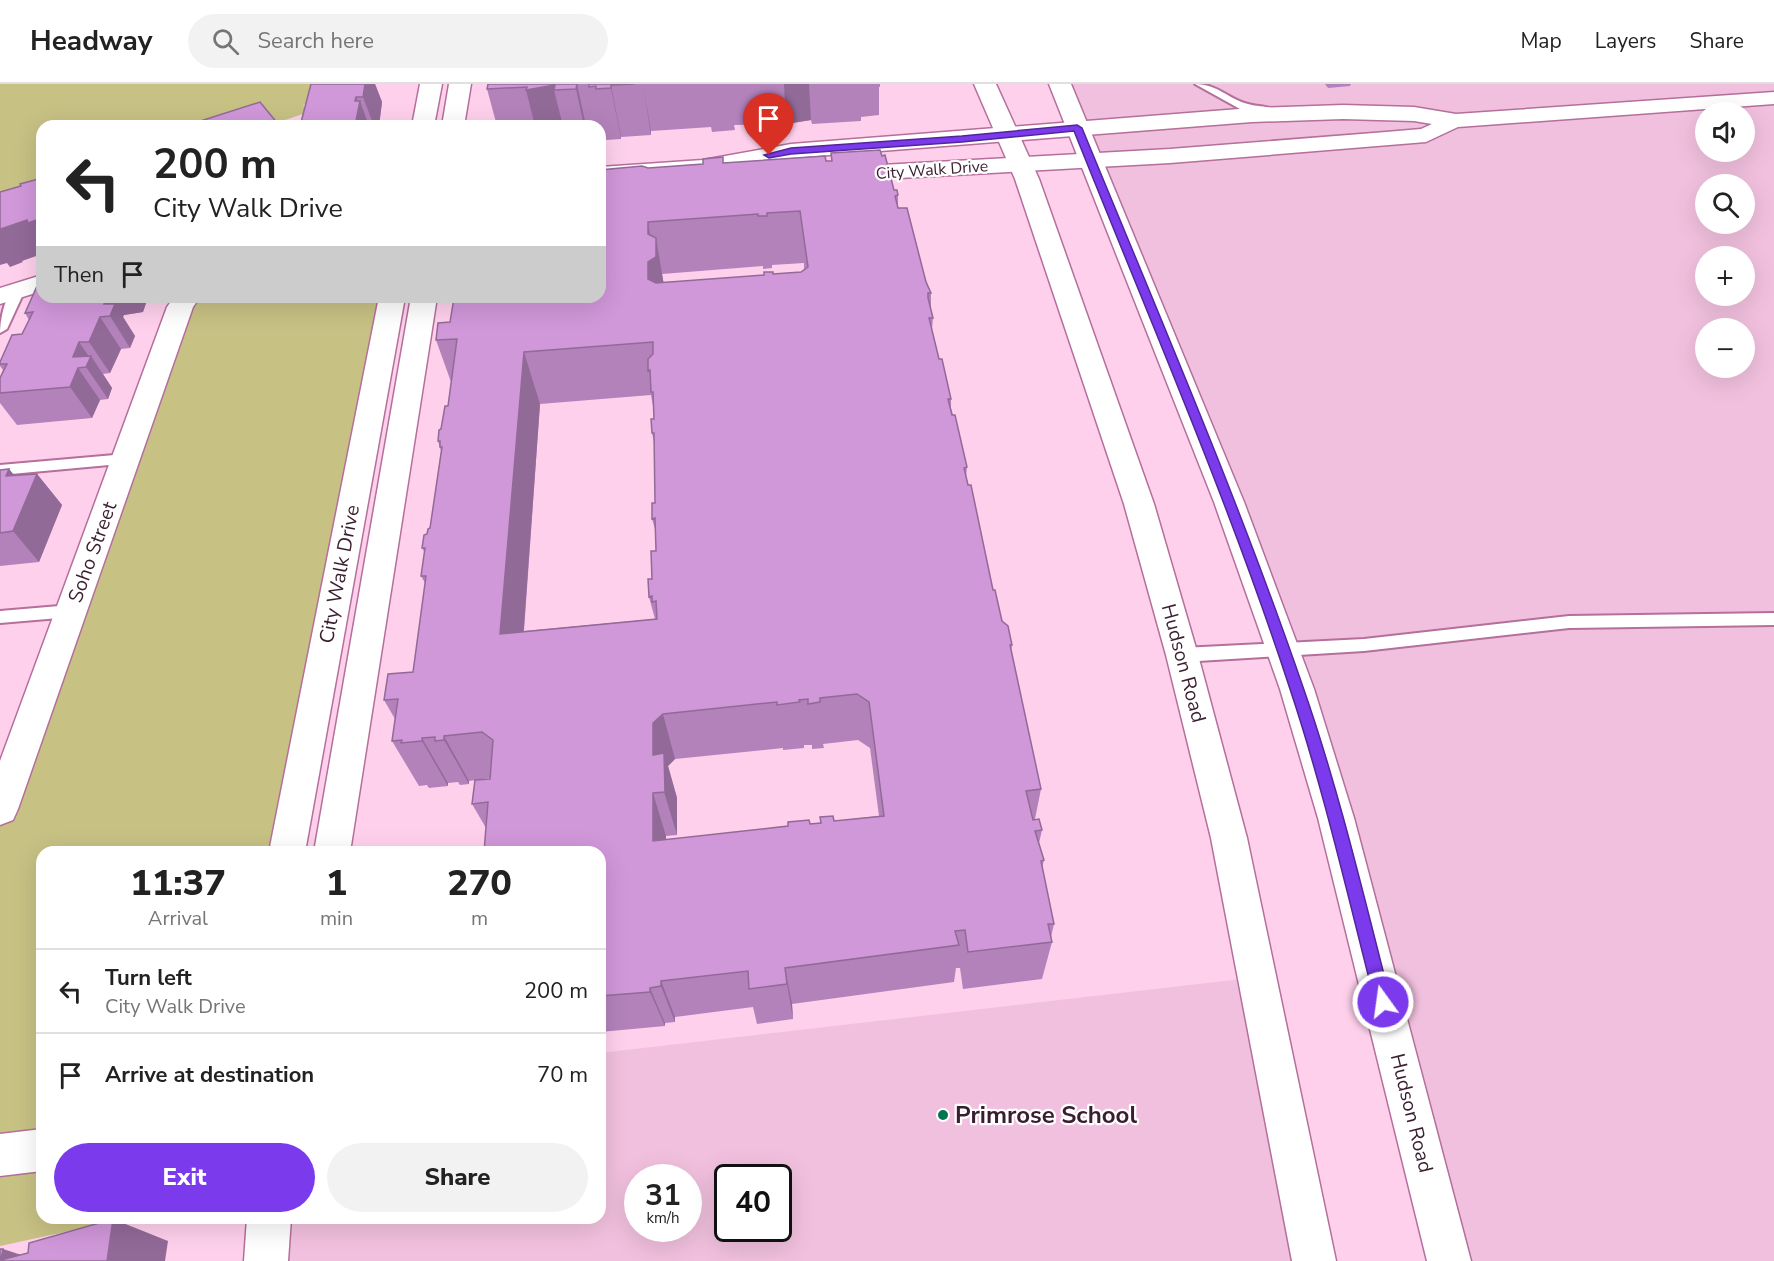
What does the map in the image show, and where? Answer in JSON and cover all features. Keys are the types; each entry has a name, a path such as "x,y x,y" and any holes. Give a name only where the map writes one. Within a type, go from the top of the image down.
{"street":[{"path":"424,120 430,84"},
{"path":"454,120 460,84"},
{"name":"Hudson Road","path":"985,84 1020,164 1139,504 1182,655 1229,838 1314,1261"},
{"name":"Hudson Road","path":"1060,84 1229,502 1283,649 1336,819 1449,1261"},
{"path":"1456,121 1774,98"},
{"name":"City Walk Drive","path":"606,174 703,167 791,151 1289,113 1414,114 1456,121"},
{"name":"City Walk Drive","path":"823,176 1170,156 1426,135 1456,121"},
{"name":"City Walk Drive","path":"703,167 782,176"},
{"name":"Soho Street","path":"1,802 183,303"},
{"name":"City Walk Drive","path":"288,846 391,303"},
{"name":"City Walk Drive","path":"333,846 423,303"},
{"path":"0,1155 36,1151"},
{"path":"266,1261 269,1224"}],"lane":[{"path":"1200,84 1244,107 1289,113"},
{"path":"0,329 20,290"},
{"path":"0,470 126,459"},
{"path":"0,617 71,610"},
{"path":"1182,655 1364,645 1569,622 1771,624"}],"shaded area":[{"path":"0,84 347,84 325,98 303,105 309,112 285,120 36,120 36,203 0,214"},
{"path":"1060,84 1774,84 1774,1261 1449,1261 1336,818"},
{"path":"185,303 391,303 288,846 36,846 36,1224 102,1224 0,1246 0,798"},
{"name":"Primrose School","path":"1259,977 1314,1261 266,1261 269,1224 606,1224 606,1052"}],"building":[{"path":"311,84 365,84 363,97 356,97 355,101 360,101 356,120 302,120"},
{"path":"488,84 577,84 576,89 554,90 555,85 526,90 527,87 487,89"},
{"path":"589,84 634,84 611,85 611,88 596,89 596,86 589,87"},
{"path":"260,102 275,120 204,120"},
{"path":"880,150 882,156 885,155 894,190 897,190 898,195 895,196 898,208 907,208 926,282 931,293 928,293 928,298 933,318 929,318 939,359 942,359 951,399 948,399 952,415 955,415 967,467 964,468 968,485 971,485 993,590 995,590 1002,621 1008,626 1012,645 1010,645 1041,789 1026,791 1033,820 1039,819 1042,830 1035,831 1044,860 1041,861 1054,924 1048,924 1052,942 968,952 965,930 955,931 959,945 785,968 787,984 749,989 748,971 661,981 661,986 650,988 650,992 606,996 606,846 484,846 488,802 472,804 475,780 490,779 493,740 482,732 444,736 444,740 435,741 435,737 401,743 402,740 392,741 398,699 384,700 388,674 413,672 426,576 421,576 425,548 422,548 424,535 430,528 442,447 438,441 439,430 445,406 448,406 457,339 436,340 438,323 450,322 453,303 606,303 606,169 703,164 703,159 723,157 723,163 825,156 826,161 832,161 831,153","holes":["800,211 808,267 801,272 773,274 773,272 764,272 764,275 656,283 648,279 648,262 656,257 656,238 648,234 648,222 758,214 758,216 767,216 767,213","653,342 653,354 648,359 648,371 650,370 651,392 653,392 654,419 651,419 652,433 654,433 655,503 652,503 652,519 655,518 656,551 651,551 652,579 648,579 649,597 652,596 652,602 656,601 657,619 500,634 524,352","857,694 869,702 884,816 834,821 833,816 820,817 821,823 810,824 809,820 788,822 788,826 653,841 653,793 665,792 664,753 653,755 653,723 663,714 777,702 777,705 808,699 808,704 820,702 820,698"]},
{"path":"36,180 36,220 28,223 27,220 0,231 0,192 21,186 20,184"},
{"path":"36,288 36,303 115,304 110,316 100,317 89,342 79,342 73,357 91,356 86,367 78,368 70,387 0,393 0,378 7,364 0,364 0,362 12,335 22,334 33,312 25,313"},
{"path":"9,469 6,476 37,474 13,531 0,533 0,470"},
{"path":"96,1224 112,1224 107,1261 0,1261 0,1249 3,1249 1,1260 28,1253 29,1243"}],"place":[{"name":"Primrose School","path":"943,1115"}],"route":[{"path":"769,155 791,151 1077,128 1229,502 1297,689 1336,819 1383,1002"}]}
